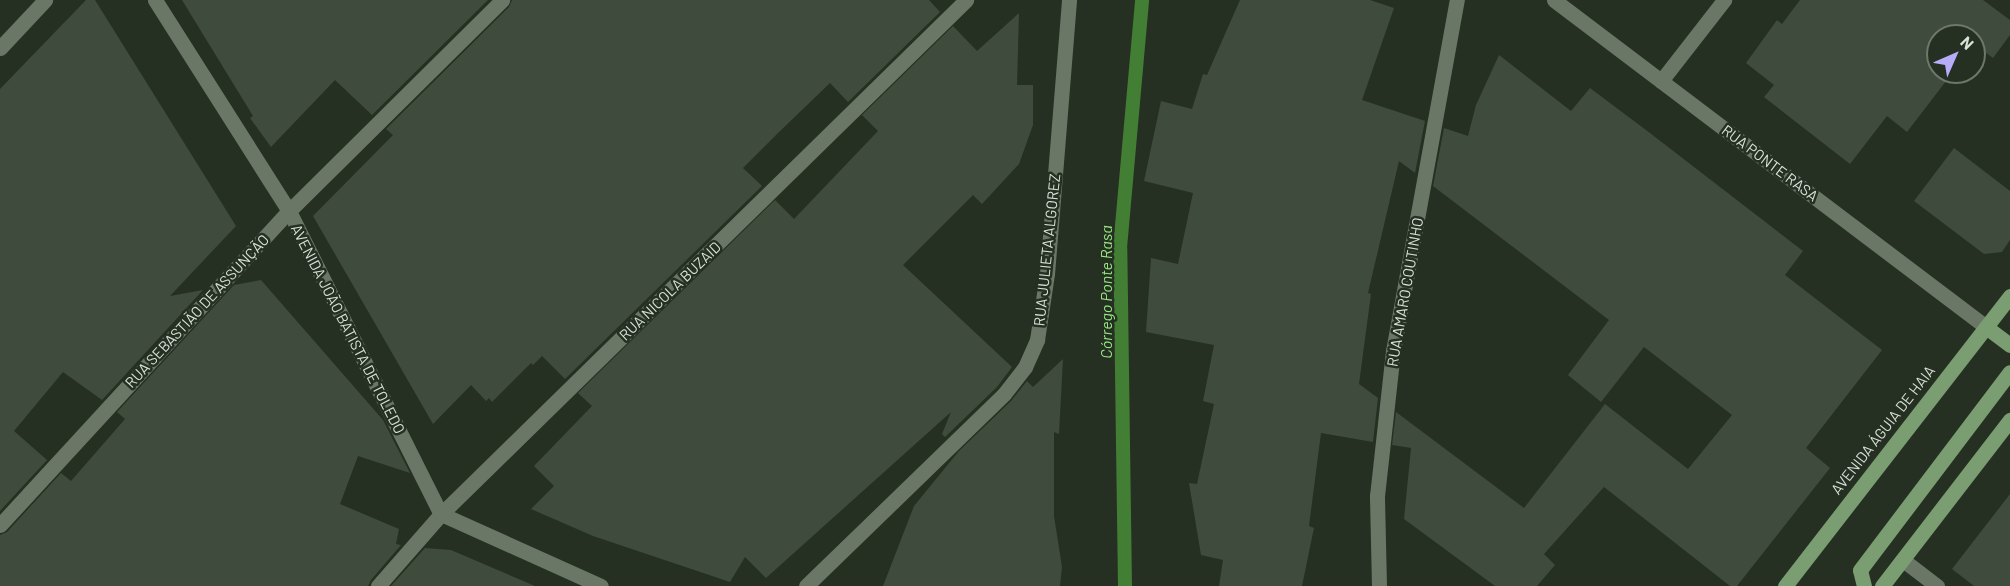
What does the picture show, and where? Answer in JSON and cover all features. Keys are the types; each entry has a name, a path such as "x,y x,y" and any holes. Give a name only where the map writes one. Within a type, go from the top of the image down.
{"main road":[{"name":"AVENIDA ÁGUIA DE HAIA","path":"1785,586 2010,296"},
{"path":"1986,327 2010,345"},
{"path":"1864,586 1860,570 2010,372"},
{"path":"1882,586 2010,420"}],"street":[{"path":"0,48 45,0"},
{"name":"AVENIDA JOÃO BATISTA DE TOLEDO","path":"155,0 289,211 441,514"},
{"name":"RUA SEBASTIÃO DE ASSUNÇÃO","path":"0,525 289,211 502,0"},
{"name":"RUA NICOLA BUZAID","path":"378,586 441,514 966,0"},
{"name":"RUA JULIETA ALGOREZ","path":"806,586 1004,394 1025,367 1037,340 1047,274 1069,0"},
{"name":"RUA AMARO COUTINHO","path":"1379,586 1377,496 1393,351 1457,0"},
{"name":"RUA PONTE RASA","path":"1554,0 1986,327"},
{"path":"1661,81 1724,0"},
{"path":"441,514 601,586"},
{"path":"1903,560 1937,586"}],"building":[{"path":"86,0 95,0 236,226 170,296 203,290 102,400 63,372 14,431 47,460 0,511 0,89"},
{"path":"182,0 488,0 372,115 335,80 271,147 250,118 253,116"},
{"path":"512,0 929,0 940,12 848,102 830,83 777,134 743,168 762,186 565,379 542,356 533,365 531,363 492,402 489,398 486,401 471,385 433,424 313,216 393,135 386,129 509,7"},
{"path":"1240,0 1370,0 1394,8 1362,100 1425,121 1415,173 1399,161 1368,293 1371,294 1359,384 1378,398 1373,442 1321,433 1309,526 1314,528 1302,586 1219,586 1223,560 1201,555 1189,483 1197,484 1214,404 1203,401 1214,345 1146,332 1151,258 1178,264 1193,193 1144,181 1161,101 1192,109 1203,74 1207,75"},
{"path":"1800,0 1983,0 2010,20 2010,35 1993,58 1986,53 1986,24 1926,24 1926,84 1944,84 1907,132 1887,116 1850,164 1764,97 1774,85 1746,63 1777,20 1782,24"},
{"path":"1019,13 1017,85 1033,85 1033,125 1019,164 982,204 973,195 903,265 1012,367 997,387 945,437 942,434 951,412 766,578 745,557 730,582 593,536 531,509 554,486 534,466 592,406 578,393 775,200 794,219 878,131 862,115 953,26 977,51"},
{"path":"1499,55 1571,111 1590,88 1646,130 1803,251 1785,275 1882,350 1806,448 1830,468 1737,586 1730,586 1604,487 1544,554 1555,565 1537,586 1495,586 1404,519 1411,448 1392,445 1396,412 1524,508 1605,404 1688,469 1732,415 1644,347 1601,402 1568,375 1609,320 1433,186 1444,128 1468,136 1476,105"},
{"path":"1954,148 2010,191 2010,240 2002,252 1984,254 1914,201"},
{"path":"261,280 383,420 410,473 358,456 340,504 399,529 396,544 401,545 368,586 0,586 0,535 7,532 61,473 71,481 125,419 117,412 234,285"},
{"path":"1063,359 1059,434 1054,432 1054,516 1062,567 1060,586 883,586 914,506 959,451 1011,401 1027,381 1033,387"},
{"path":"2010,494 2010,586 1974,586 1952,569"},
{"path":"425,548 451,550 535,586 391,586"}],"waterway":[{"name":"Córrego Ponte Rasa","path":"1125,586 1120,248 1142,0"}]}
